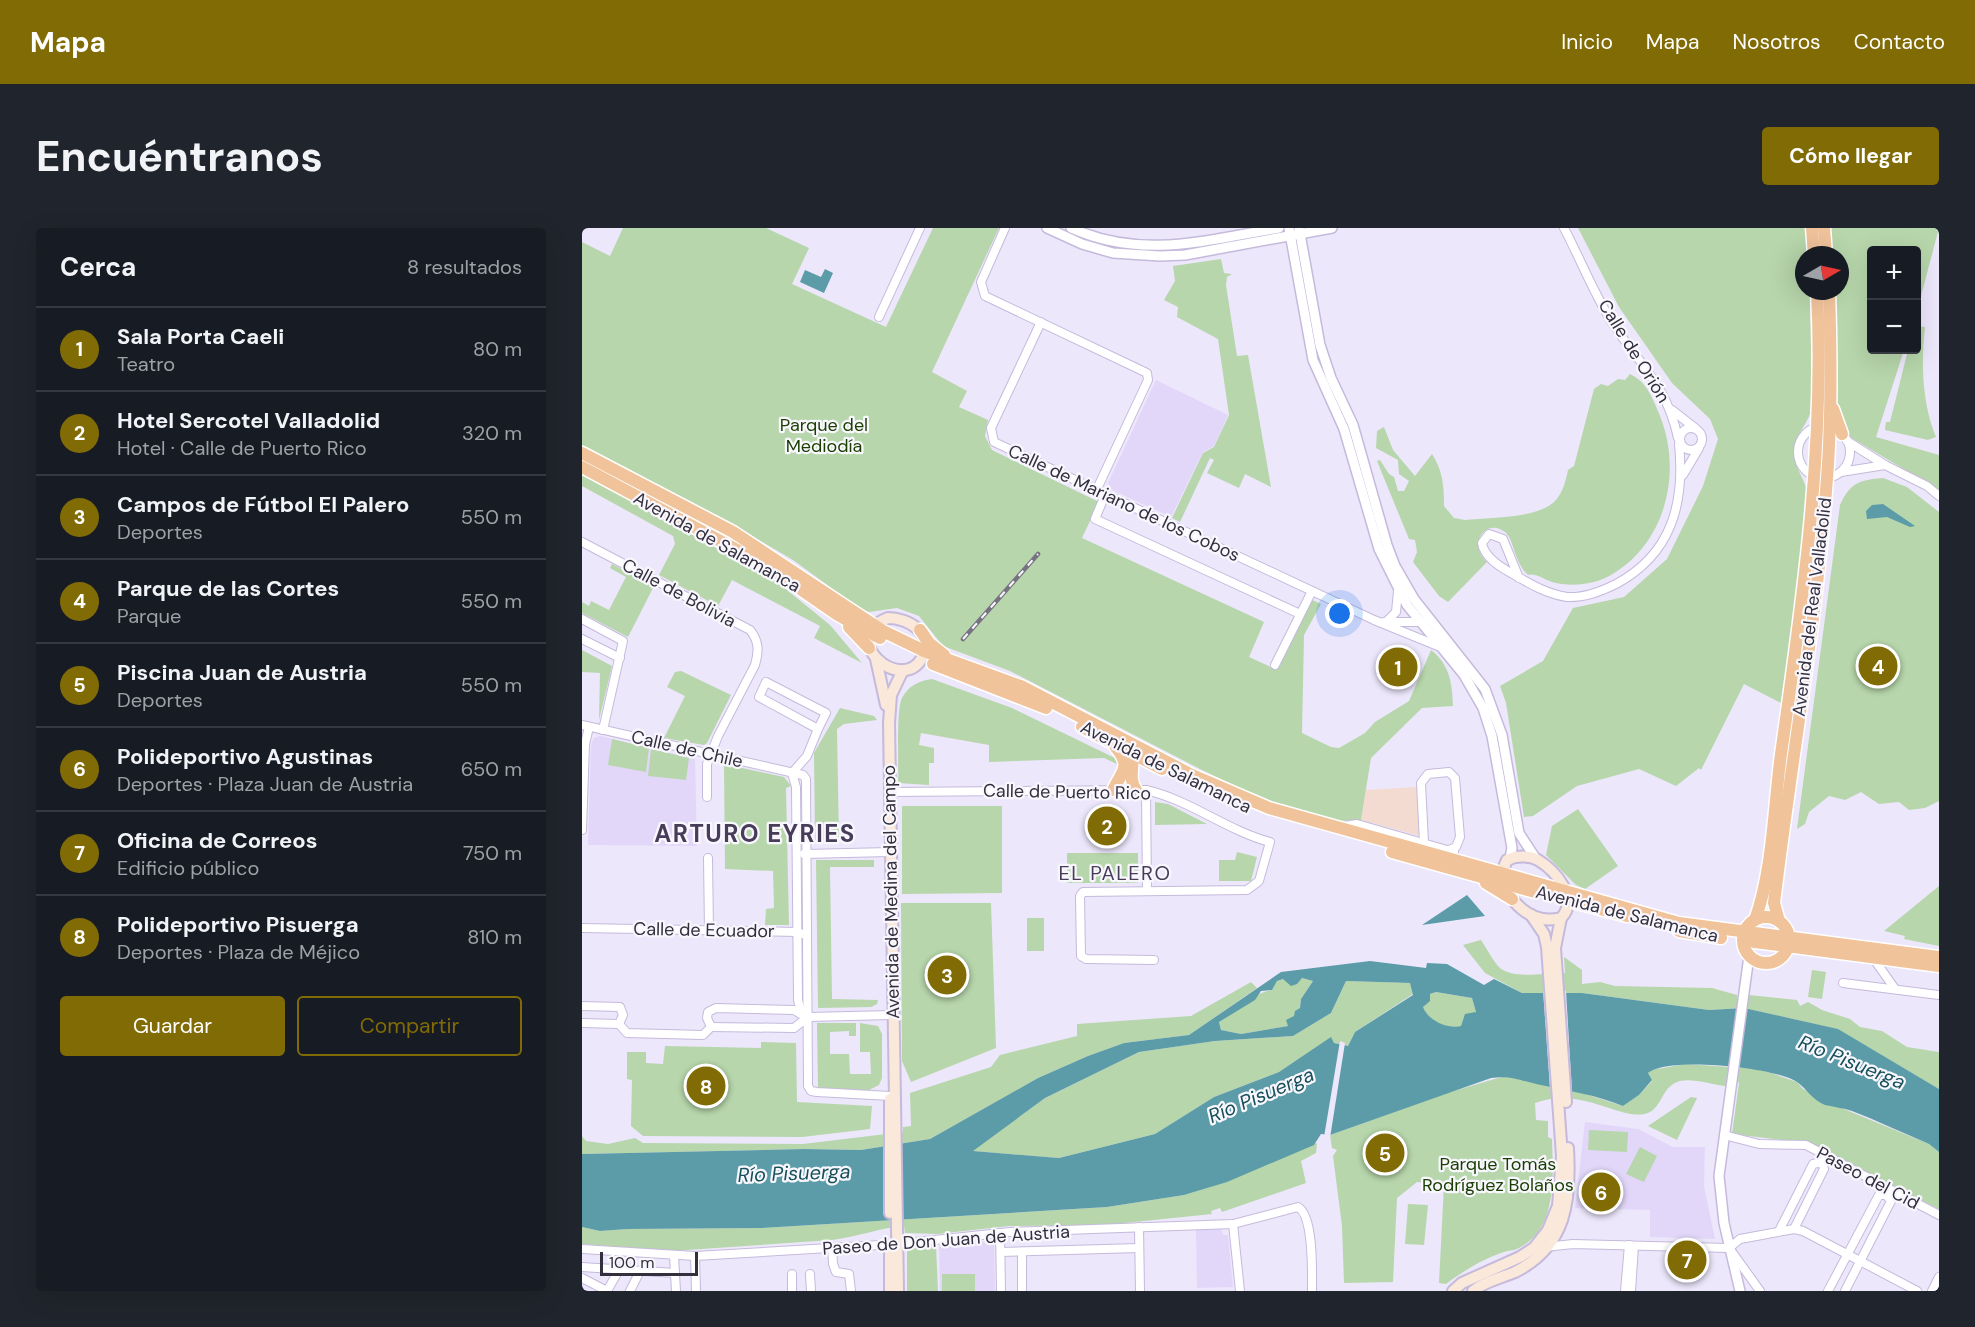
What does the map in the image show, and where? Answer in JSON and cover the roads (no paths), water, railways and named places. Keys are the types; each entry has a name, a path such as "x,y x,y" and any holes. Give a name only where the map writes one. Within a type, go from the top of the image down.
{"highway":[{"path":"1812,228 1813,246"},
{"path":"1824,228 1825,246"},
{"name":"Avenida del Real Valladolid","path":"1817,300 1824,426"},
{"name":"Avenida del Real Valladolid","path":"1755,920 1761,900 1796,646 1816,475 1831,400 1829,300"},
{"path":"1831,400 1845,437"},
{"name":"Avenida de Salamanca","path":"582,453 733,532 779,560 871,630"},
{"name":"Avenida de Salamanca","path":"582,467 757,560 838,615 923,655 1056,712 1112,743 1129,747 1146,760 1210,793 1271,817 1567,896 1743,937 1785,933 1821,942 1939,957"},
{"name":"Avenida del Real Valladolid","path":"1785,933 1774,906 1808,644 1816,475"},
{"path":"838,615 872,653"},
{"path":"920,630 929,643 952,661"},
{"name":"Avenida de Salamanca","path":"923,655 952,661 1023,687 1129,747 1269,808 1470,869"},
{"path":"1112,743 1124,757 1126,764 1113,790"},
{"path":"1129,747 1133,766 1130,777 1141,790"},
{"path":"1133,766 1146,760"},
{"path":"1470,869 1512,899"},
{"path":"1766,917 1785,933 1782,957 1771,963 1759,962 1749,956 1743,937 1755,920 1766,917"},
{"name":"Avenida de Salamanca","path":"1785,933 1874,959 1939,966"}],"main road":[{"path":"871,630 888,618 908,620 920,630 923,655 915,666 903,670 884,665 872,653"},
{"name":"Avenida de Medina del Campo","path":"871,630 872,653 889,723"},
{"name":"Avenida de Medina del Campo","path":"893,1128 889,723 891,695 903,670"},
{"path":"1473,1291 1530,1264 1550,1246 1559,1231 1566,1208 1569,1178 1551,954 1544,934 1531,915 1512,899 1502,878 1510,858 1536,859 1553,874 1567,896 1567,911 1561,918 1551,954"},
{"path":"1531,915 1550,921 1561,918"},
{"name":"Avenida de Medina del Campo","path":"893,1060 890,1096 893,1128"},
{"path":"893,1128 893,1231 898,1291"},
{"path":"1453,1291 1462,1283 1520,1257 1534,1248 1548,1230 1558,1206 1562,1184 1564,1129"},
{"path":"890,1291 894,1244"}],"street":[{"path":"879,317 920,228"},
{"path":"1005,228 981,282 981,289 985,296 1147,373 1148,380 1096,491"},
{"path":"1047,228 1082,244 1132,256 1185,255 1289,232 1332,228"},
{"path":"1071,228 1112,242 1160,247 1279,228"},
{"name":"Calle de Orión","path":"1519,578 1503,539 1489,534 1482,543 1483,551 1519,578 1532,586 1569,597 1606,589 1622,580 1655,553 1668,533 1677,509 1682,477 1679,441 1672,410 1656,381 1614,325 1564,228"},
{"path":"1289,232 1313,360 1344,429 1379,549 1398,591 1473,671 1494,707 1502,735 1520,832 1536,859"},
{"path":"1300,232 1324,361 1353,425 1395,566 1438,646 1475,692 1492,736 1512,849 1510,858"},
{"name":"Calle de Mariano de los Cobos","path":"1041,322 991,428 992,439 1096,491 1374,620 1400,628 1425,622"},
{"name":"Calle de Orión","path":"1672,410 1696,429"},
{"path":"1885,465 1816,475 1798,456 1799,442 1808,431 1824,426 1939,496"},
{"path":"1696,429 1703,437 1699,448 1690,450 1679,441 1687,430 1696,429"},
{"path":"1840,472 1849,458 1845,437"},
{"name":"Calle de Orión","path":"1682,477 1699,448"},
{"path":"1105,495 1095,519 1300,614"},
{"name":"Calle de Bolivia","path":"582,542 750,630 754,636 758,654 755,664 710,755"},
{"path":"1275,665 1312,591"},
{"path":"1398,591 1396,612 1400,628"},
{"path":"1386,622 1396,612"},
{"path":"582,619 623,641 603,730"},
{"name":"Calle de Mariano de los Cobos","path":"1374,620 1386,622 1438,646"},
{"name":"Calle de Mariano de los Cobos","path":"1400,628 1425,622"},
{"path":"582,639 620,658"},
{"path":"808,1017 799,1006 796,787 792,773 807,756 826,713 766,682 759,697 818,729"},
{"path":"582,830 586,726"},
{"name":"Calle de Chile","path":"586,726 803,775 806,779"},
{"path":"707,796 707,764 710,755"},
{"path":"807,756 808,1083 811,1091 890,1096"},
{"path":"1424,843 1421,783 1428,774 1449,772 1455,778 1460,837 1456,847 1449,850"},
{"path":"1141,790 1147,891 1083,892 1080,896 1081,956 1086,959 1154,960"},
{"name":"Calle de Puerto Rico","path":"890,792 1141,790 1170,795 1252,837 1270,842 1260,879 1250,889 1147,891"},
{"name":"Avenida de Salamanca","path":"1336,828 1357,824 1449,850 1470,869"},
{"path":"797,854 890,852"},
{"path":"708,858 708,931"},
{"name":"Calle de Ecuador","path":"583,927 798,932 804,938 808,958"},
{"path":"1749,956 1719,1176 1729,1248 1740,1270 1760,1291"},
{"path":"798,960 808,958"},
{"path":"1874,959 1894,989"},
{"path":"1843,983 1939,995"},
{"path":"582,1006 620,1007 623,1015 619,1024"},
{"path":"711,1027 707,1018 708,1012 716,1008 794,1010 808,1017 892,1015"},
{"path":"794,1028 808,1017"},
{"path":"582,1023 619,1024 627,1033 703,1035 711,1027 794,1028 807,1037"},
{"name":"Paseo del Cid","path":"1724,1135 1759,1144 1806,1145 1939,1215"},
{"path":"1779,1231 1814,1164 1822,1162 1824,1169 1794,1228"},
{"path":"1828,1291 1879,1195 1888,1196 1891,1201 1845,1291"},
{"name":"Paseo de Don Juan de Austria","path":"582,1249 695,1256 894,1244 1000,1233 1128,1230 1139,1227 1233,1224 1294,1207 1301,1208 1311,1244 1312,1291"},
{"path":"1233,1224 1239,1291"},
{"path":"1139,1227 1140,1291"},
{"path":"1534,1248 1574,1244 1729,1248 1740,1239 1794,1228 1861,1260 1917,1291"},
{"path":"1726,1230 1740,1239"},
{"path":"1559,1231 1564,1240 1574,1244"},
{"path":"1000,1233 1001,1291"},
{"path":"1625,1291 1632,1245"},
{"path":"1630,1291 1632,1245"},
{"path":"832,1247 834,1268 836,1272 849,1274 851,1291"},
{"path":"1001,1252 1139,1248"},
{"path":"1022,1252 1022,1291"},
{"path":"674,1256 676,1291"},
{"path":"695,1256 696,1291"},
{"path":"582,1267 675,1273"},
{"path":"582,1278 607,1291 619,1270"},
{"path":"1740,1270 1740,1291"},
{"path":"630,1291 640,1271"},
{"path":"792,1274 792,1291"},
{"path":"810,1274 811,1291"},
{"path":"1932,1291 1939,1277"}],"water":[{"path":"825,269 833,273 824,293 800,282 805,270 821,277"},
{"path":"1883,504 1915,526 1910,527 1887,517 1867,519 1866,511 1872,505"},
{"path":"1467,895 1485,916 1422,925"},
{"name":"Río Pisuerga","path":"1370,961 1426,968 1427,963 1447,964 1484,985 1494,979 1522,993 1582,993 1709,1010 1744,1008 1838,1029 1939,1089 1939,1152 1929,1144 1852,1111 1820,1103 1797,1082 1785,1077 1745,1068 1698,1064 1676,1065 1648,1073 1652,1080 1639,1095 1623,1106 1593,1096 1516,1079 1491,1078 1330,1135 1321,1134 1314,1145 1227,1182 1184,1195 1107,1207 762,1228 600,1231 582,1227 582,1154 804,1149 861,1150 930,1139 1038,1078 1088,1056 1124,1043 1189,1035 1281,972","holes":["1302,978 1313,981 1301,999 1300,1008 1295,1011 1294,1016 1286,1020 1288,1026 1241,1034 1221,1030 1219,1022 1255,1000 1261,991 1272,990 1277,981 1283,979 1291,986 1297,984","1346,981 1410,983 1413,995 1355,1032 1348,1046 1334,1043 1331,1037 1279,1072 1214,1097 1155,1134 1059,1158 973,1151 1045,1098 1139,1052 1215,1041 1293,1036 1331,1013","1436,992 1472,998 1476,1012 1465,1014 1461,1026 1440,1023 1430,1017 1423,1007 1430,1001 1430,994"]},
{"path":"1395,1141 1400,1156 1375,1164 1370,1149"}],"railway":[{"path":"963,639 1038,554"}],"place":[{"name":"Parque de las Cortes","path":"1878,666"},
{"name":"Sala Porta Caeli","path":"1398,667"},
{"name":"Hotel Sercotel Valladolid","path":"1107,826"},
{"name":"Campos de Fútbol El Palero","path":"947,975"},
{"name":"Polideportivo Pisuerga","path":"706,1086"},
{"name":"Piscina Juan de Austria","path":"1385,1153"},
{"name":"Polideportivo Agustinas","path":"1601,1192"},
{"name":"Oficina de Correos","path":"1687,1260"}],"district":[{"name":"ARTURO EYRIES","path":"755,833"},
{"name":"EL PALERO","path":"1115,873"}],"park label":[{"name":"Parque del Mediodía","path":"824,435"},
{"name":"Parque Tomás Rodríguez Bolaños","path":"1498,1174"}]}
